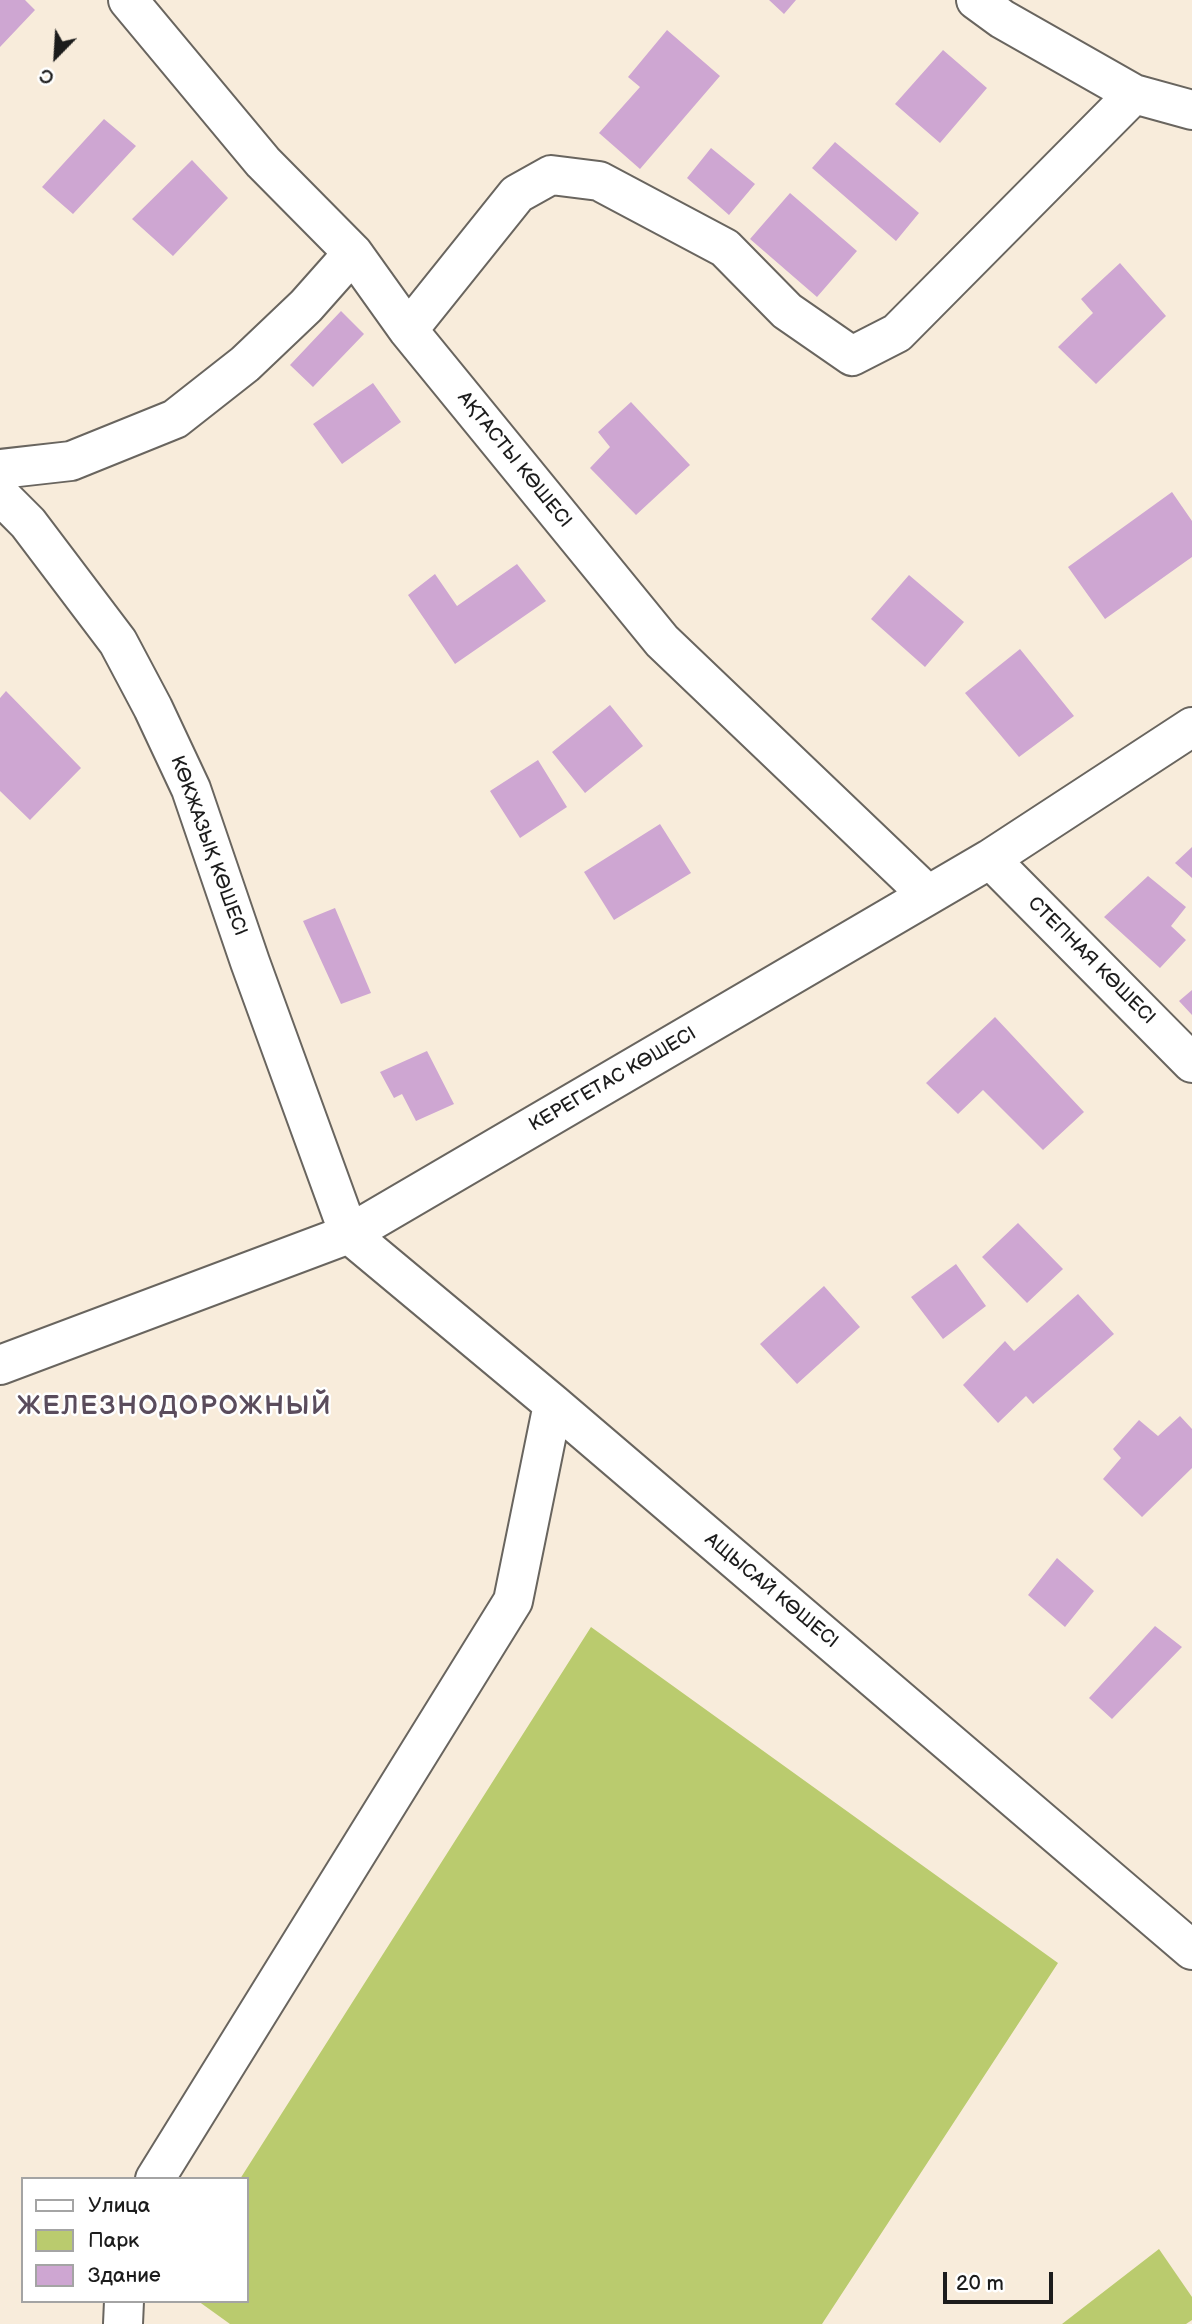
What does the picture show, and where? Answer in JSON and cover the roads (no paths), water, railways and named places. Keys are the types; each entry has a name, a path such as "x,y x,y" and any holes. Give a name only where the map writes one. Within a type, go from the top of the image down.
{"street":[{"name":"АҚТАСТЫ КӨШЕСІ","path":"128,0 263,162 353,253 408,330 662,641 928,895"},
{"path":"976,0 1002,19 1135,94 1192,110"},
{"path":"408,330 517,194 551,175 599,181 725,248 787,311 852,356 897,333 1135,94"},
{"path":"0,469 71,461 175,419 245,364 306,306 353,253"},
{"name":"КӨКЖАЗЫҚ КӨШЕСІ","path":"0,495 28,523 118,642 153,708 191,789 250,962 349,1234"},
{"name":"КЕРЕГЕТАС КӨШЕСІ","path":"0,1365 349,1234 990,859 1192,727"},
{"name":"СТЕПНАЯ КӨШЕСІ","path":"990,859 1192,1063"},
{"name":"АЩЫСАЙ КӨШЕСІ","path":"349,1234 553,1404 1192,1950"},
{"path":"156,2177 513,1601 553,1404"},
{"path":"123,2324 124,2303"}],"district":[{"name":"ЖЕЛЕЗНОДОРОЖНЫЙ","path":"175,1407"}]}
